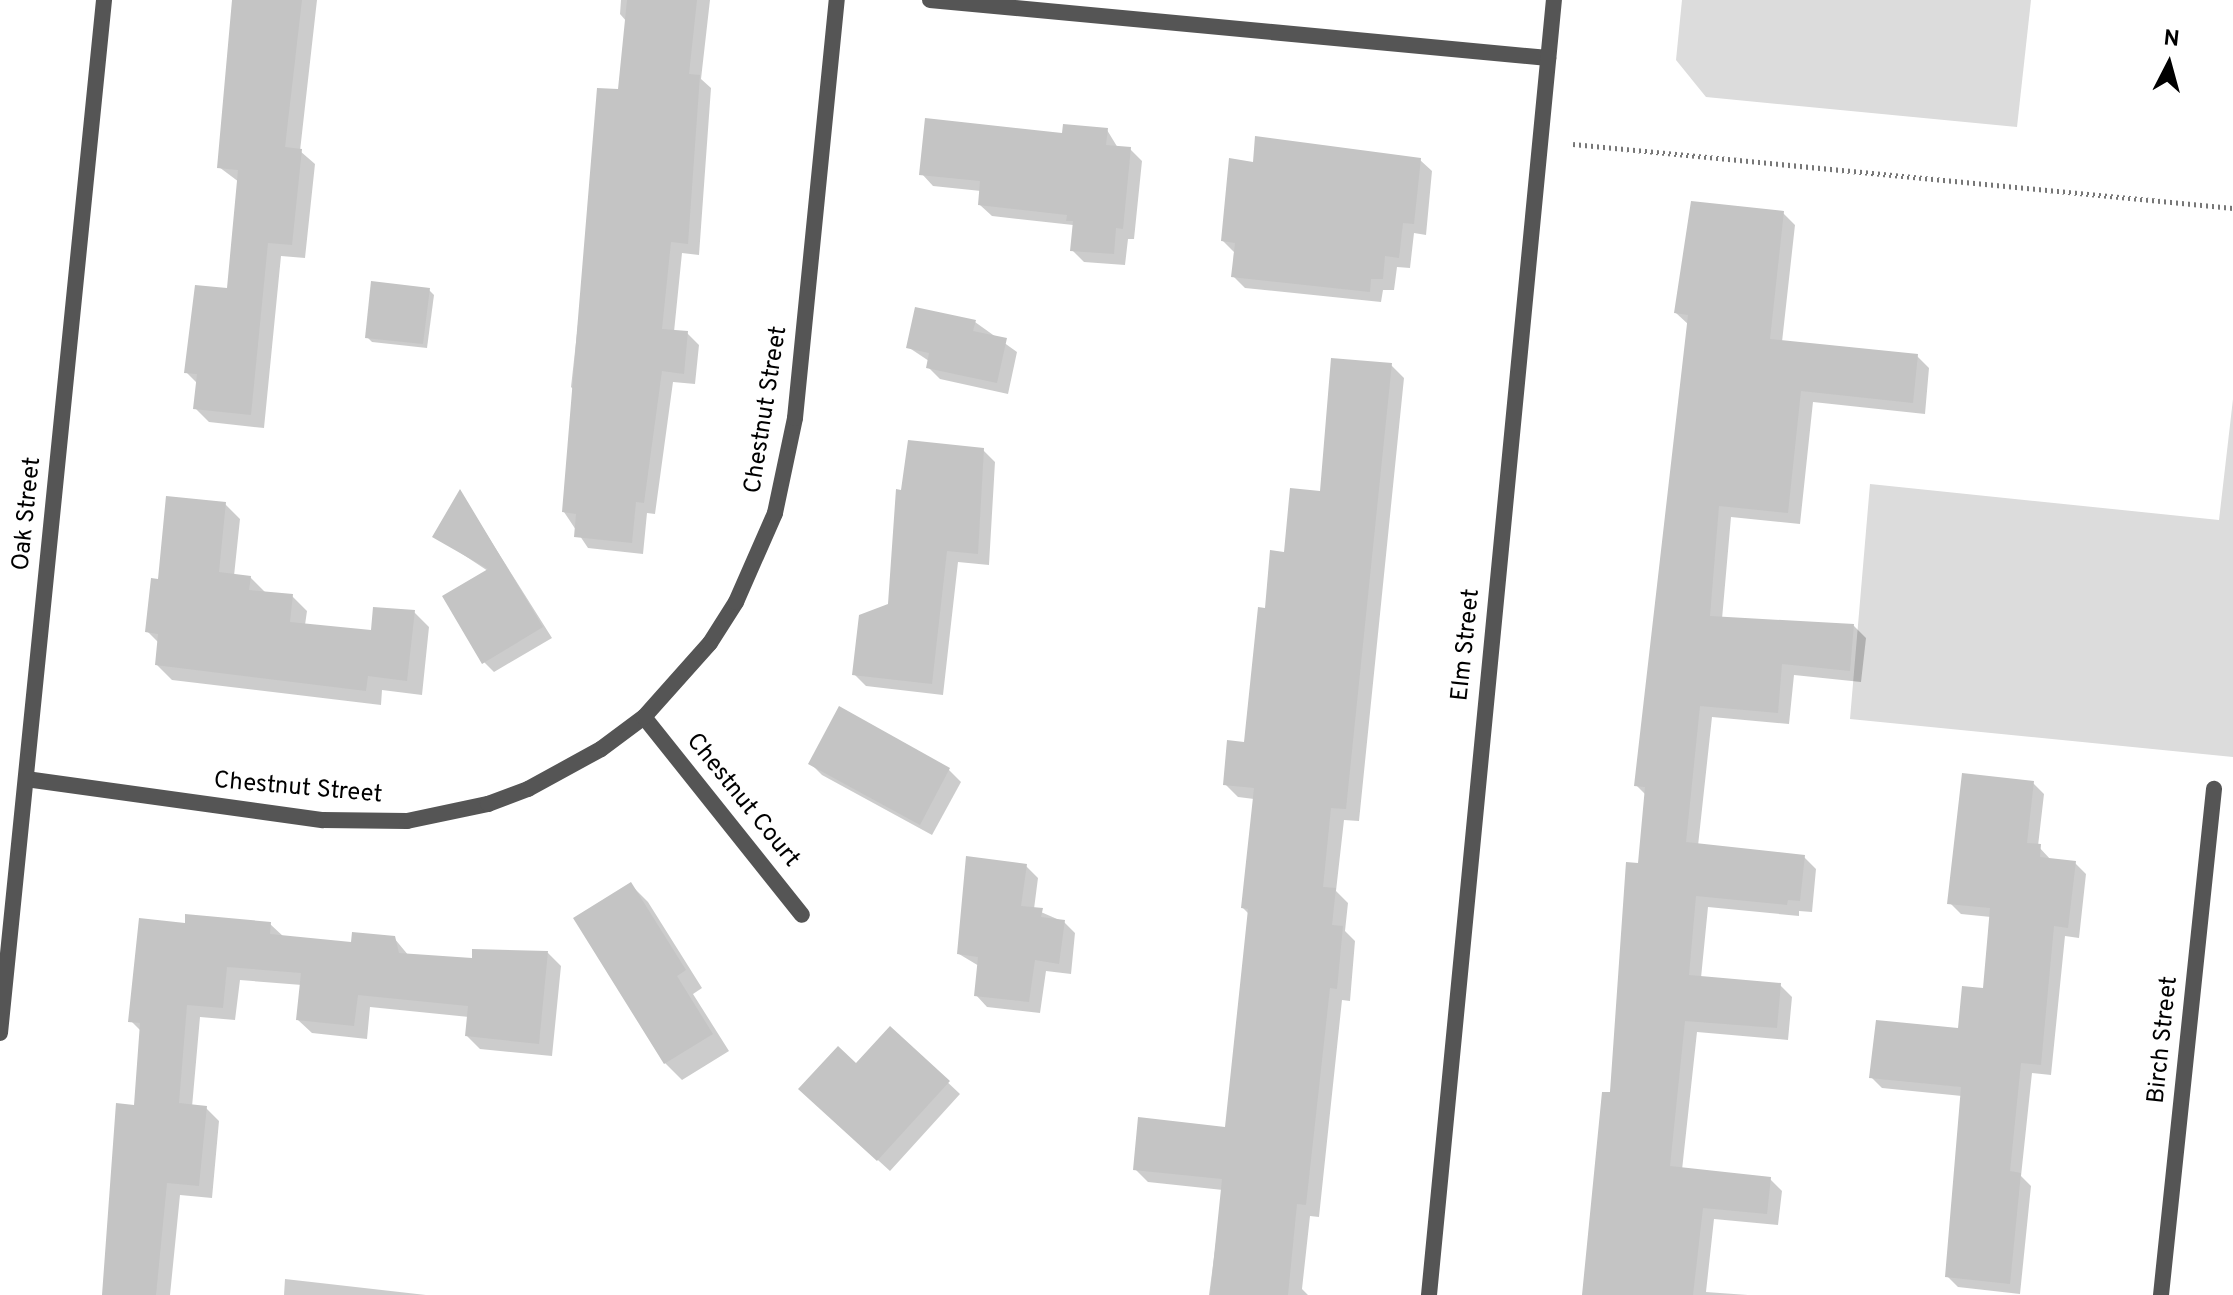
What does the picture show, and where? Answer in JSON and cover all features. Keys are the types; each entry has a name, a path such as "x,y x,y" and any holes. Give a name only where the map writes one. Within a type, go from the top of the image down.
{"street":[{"name":"Oak Street","path":"0,1033 104,0"},
{"name":"Chestnut Street","path":"26,779 323,820 407,821 488,804 528,789 589,756 644,717 710,643 736,602 781,489 795,418 837,0"},
{"path":"930,0 1548,58"},
{"name":"Elm Street","path":"1429,1295 1554,0"},
{"name":"Chestnut Court","path":"644,717 802,915"},
{"name":"Birch Street","path":"2161,1295 2214,789"}],"path":[{"path":"1540,140 2233,208"}],"shaded area":[{"path":"1682,0 2031,0 2017,127 1706,97 1676,60"},
{"path":"2233,399 2233,757 1850,719 1870,484 2219,520"}],"building":[{"path":"232,0 302,0 285,147 302,149 292,245 268,243 251,415 193,409 197,374 184,373 195,285 227,288 238,170 217,168"},
{"path":"627,0 697,0 689,74 700,75 688,244 671,242 662,329 688,331 684,374 662,371 644,503 636,502 632,543 574,537 576,514 562,512 597,88 618,89"},
{"path":"925,118 1062,133 1063,124 1108,128 1106,145 1131,147 1123,229 1116,228 1114,254 1070,251 1073,221 1066,221 1067,215 978,205 980,181 919,175"},
{"path":"1255,136 1421,158 1414,224 1403,223 1399,258 1385,256 1383,279 1371,279 1370,292 1231,277 1235,243 1221,241 1229,158 1253,162"},
{"path":"1691,201 1784,211 1770,339 1918,354 1913,403 1801,391 1788,513 1719,506 1710,616 1854,624 1850,671 1782,664 1778,713 1700,706 1686,842 1805,855 1800,901 1788,900 1787,905 1696,896 1689,975 1781,983 1777,1028 1685,1021 1670,1166 1771,1177 1767,1214 1703,1208 1693,1295 1582,1295 1602,1092 1610,1092 1626,862 1638,863 1645,787 1634,786 1688,315 1674,313"},
{"path":"371,281 430,288 423,344 365,338"},
{"path":"915,307 976,320 973,331 1007,338 997,383 926,368 929,353 906,348"},
{"path":"1331,358 1392,363 1346,809 1331,808 1323,887 1336,888 1332,925 1343,926 1337,989 1330,988 1306,1205 1297,1204 1288,1295 1210,1295 1222,1179 1133,1170 1138,1117 1225,1127 1248,909 1241,908 1254,788 1223,785 1227,740 1244,742 1258,607 1265,608 1270,550 1284,552 1290,488 1320,491"},
{"path":"908,440 984,448 978,554 947,551 932,684 852,675 859,615 888,604 896,489 901,490"},
{"path":"460,489 543,627 482,664 442,596 488,569 432,537"},
{"path":"166,496 226,502 219,572 251,576 249,590 293,594 290,622 371,630 373,607 415,610 407,681 368,676 366,691 155,665 158,634 145,632 151,578 158,579"},
{"path":"839,706 950,768 920,825 808,764"},
{"path":"1962,773 2034,781 2027,843 2041,844 2040,857 2076,861 2068,928 2054,926 2041,1065 2021,1063 2010,1171 2021,1173 2010,1284 1945,1277 1961,1087 1869,1078 1876,1020 1958,1028 1962,986 1983,988 1990,908 1947,904"},
{"path":"966,856 1027,864 1021,906 1043,908 1041,917 1065,920 1059,964 1035,960 1029,1002 974,996 978,957 957,954"},
{"path":"631,882 686,970 677,976 713,1034 664,1064 573,918"},
{"path":"185,914 271,922 270,934 351,942 352,932 395,936 399,953 472,958 472,949 548,951 539,1044 465,1036 468,1006 358,995 354,1026 296,1020 301,973 227,967 223,1008 187,1005 179,1103 207,1106 199,1186 167,1183 156,1295 102,1295 116,1103 134,1105 140,1023 128,1022 139,918 185,923"},
{"path":"890,1026 950,1081 877,1161 798,1089 838,1046 856,1063"}]}
